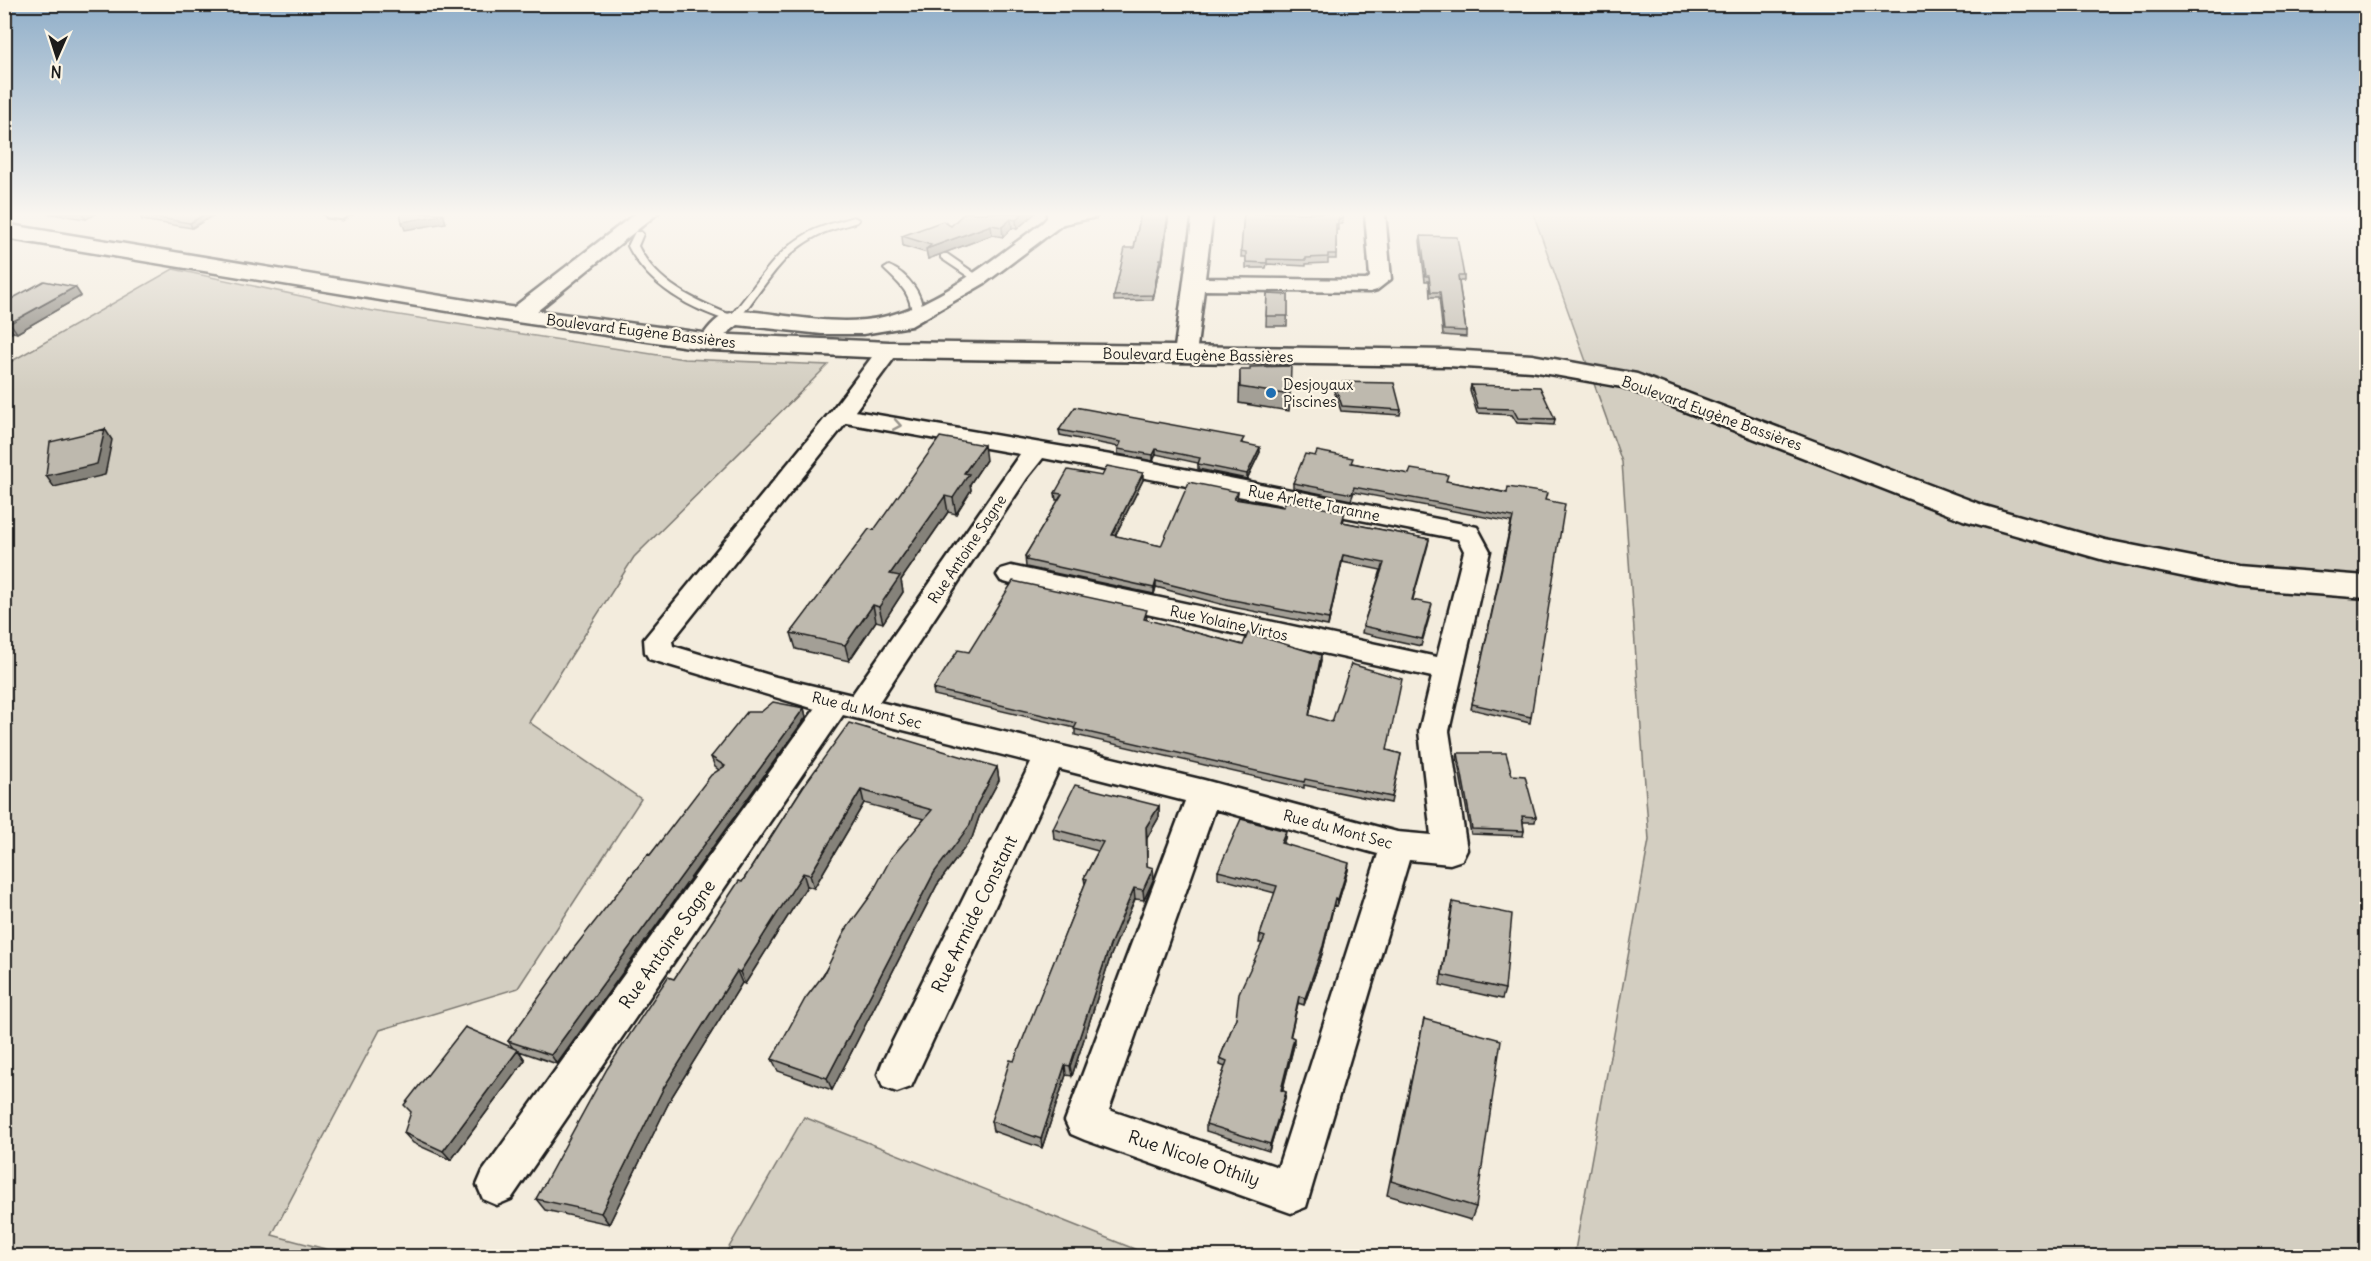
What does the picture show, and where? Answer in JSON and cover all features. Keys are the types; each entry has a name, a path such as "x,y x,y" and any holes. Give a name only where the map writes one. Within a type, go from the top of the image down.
{"street":[{"name":"Boulevard Eugène Bassières","path":"254,272 518,315 710,342 889,350 1436,358 1532,363 1628,380 1974,513 2104,550 2238,577 2367,587"},
{"path":"518,315 573,272"},
{"path":"710,342 717,330 733,320 751,318 822,327 863,327 903,321 917,315 987,272"},
{"path":"1185,355 1196,272"},
{"path":"1195,284 1370,285 1381,279 1380,272"},
{"name":"Rue du Mont Sec","path":"889,350 840,415 658,639 659,652 776,688 1052,754 1397,846 1450,850"},
{"name":"Rue Arlette Taranne","path":"840,415 1468,533 1477,551 1434,730 1450,850"},
{"name":"Rue Antoine Sagne","path":"497,1185 1036,450"},
{"name":"Rue Yolaine Virtos","path":"1011,575 1447,670"},
{"name":"Rue Armide Constant","path":"897,1074 1052,754"},
{"name":"Rue Nicole Othily","path":"1204,793 1085,1121 1291,1192 1397,846"}],"lane":[{"path":"649,272 673,290 733,320 752,299 771,272"},
{"path":"893,272 915,295 918,303 917,315"},
{"path":"967,272 978,279"}],"shaded area":[{"path":"168,272 186,272 367,310 684,359 828,365 634,557 529,722 641,799 518,988 380,1030 272,1235 352,1256 5,1256 5,365"},
{"path":"1554,272 2366,272 2366,1256 1574,1256 1649,840 1622,462"},
{"path":"804,1117 1152,1256 724,1256"}],"building":[{"path":"1120,272 1158,272 1153,295 1114,296"},
{"path":"1425,272 1463,272 1464,276 1458,276 1466,331 1444,330 1440,292 1431,292 1429,276 1426,276"},
{"path":"44,281 75,287 10,323 4,323 4,303"},
{"path":"1267,294 1288,295 1288,316 1266,316"},
{"path":"1291,366 1290,395 1240,387 1240,370 1250,370 1250,367"},
{"path":"1334,382 1394,383 1401,410 1342,406"},
{"path":"1471,385 1540,387 1555,419 1518,418 1513,409 1478,408"},
{"path":"1075,407 1244,438 1241,443 1260,447 1247,474 1198,464 1200,458 1156,449 1153,455 1118,449 1121,442 1059,430"},
{"path":"105,429 97,464 46,476 50,442"},
{"path":"940,437 984,445 964,473 969,474 953,498 945,496 890,574 900,576 879,607 873,605 845,645 791,633 869,529 874,530"},
{"path":"1317,451 1353,458 1351,463 1409,474 1411,469 1448,475 1446,481 1507,493 1508,487 1547,493 1545,500 1565,504 1531,717 1472,704 1513,517 1354,487 1352,494 1293,483 1305,454 1315,456"},
{"path":"1107,466 1143,473 1112,535 1161,546 1189,482 1238,492 1234,499 1283,507 1286,501 1345,512 1342,522 1429,539 1412,600 1432,604 1422,639 1363,626 1384,563 1343,555 1329,619 1228,599 1156,581 1154,588 1026,560 1028,557 1025,556 1062,494 1055,493 1068,470 1102,476"},
{"path":"1013,581 1147,610 1144,619 1243,645 1248,633 1321,655 1309,715 1332,722 1351,664 1402,679 1387,750 1401,754 1392,797 1305,779 1304,782 1074,729 1077,723 933,689 958,650 969,652"},
{"path":"773,702 804,708 551,1055 508,1041 574,948 648,854 650,855 711,775 725,766 711,757 747,712 761,712"},
{"path":"849,723 997,767 977,804 970,825 934,873 827,1078 772,1059 805,999 824,974 845,931 871,895 891,858 932,810 861,790 810,875 803,873 740,972 737,971 664,1087 601,1213 536,1199 607,1069 668,977 674,979 739,881 742,882 803,787"},
{"path":"1458,753 1506,753 1512,775 1525,776 1536,817 1522,816 1524,831 1472,829"},
{"path":"1075,785 1159,806 1146,827 1147,866 1153,868 1143,890 1134,888 1110,945 1070,1066 1065,1065 1041,1139 991,1121 1010,1060 1014,1061 1087,879 1084,878 1103,842 1053,829"},
{"path":"1241,819 1286,831 1281,843 1349,863 1338,899 1335,898 1323,946 1305,998 1299,996 1290,1036 1294,1038 1281,1090 1286,1092 1270,1144 1206,1124 1227,1061 1220,1058 1236,1018 1239,993 1265,937 1260,935 1277,886 1218,871"},
{"path":"1453,902 1512,914 1505,989 1442,975"},
{"path":"1424,1019 1501,1040 1476,1207 1391,1181"},
{"path":"465,1027 518,1050 443,1151 404,1133 411,1112 404,1105"}],"place":[{"name":"Desjoyaux Piscines","path":"1271,393"}]}
